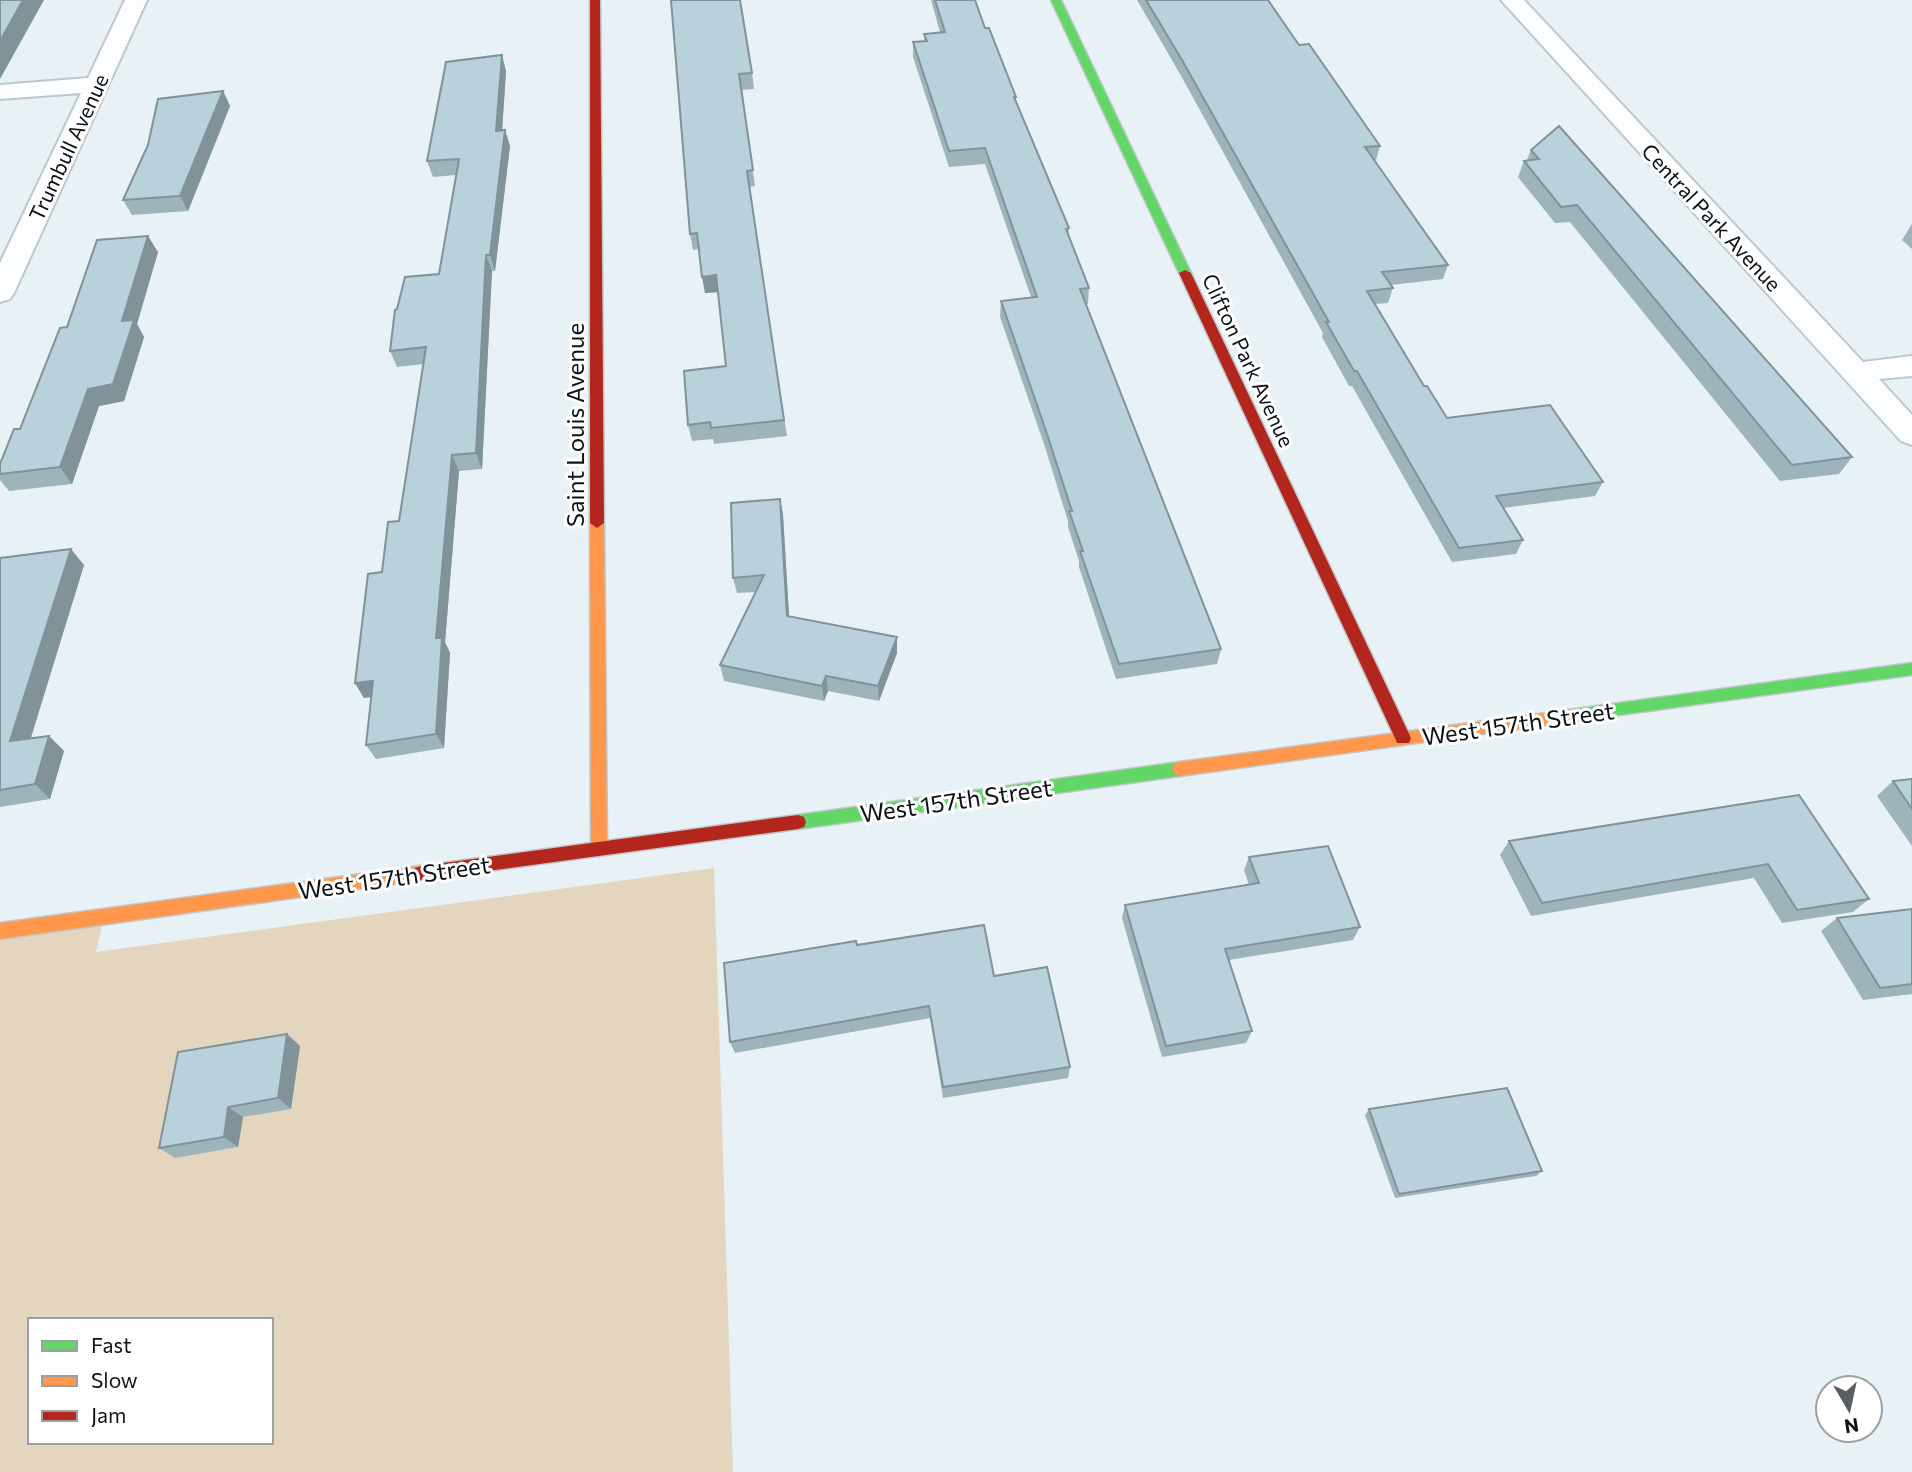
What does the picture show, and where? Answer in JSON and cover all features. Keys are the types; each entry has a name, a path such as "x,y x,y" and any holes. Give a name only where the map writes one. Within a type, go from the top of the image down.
{"street":[{"name":"Trumbull Avenue","path":"0,293 136,0"},
{"name":"Saint Louis Avenue","path":"595,0 599,849"},
{"name":"Clifton Park Avenue","path":"1056,0 1403,738"},
{"name":"Central Park Avenue","path":"1512,0 1912,434"},
{"path":"0,92 96,85"},
{"path":"1856,372 1912,366"},
{"name":"West 157th Street","path":"0,931 1912,669"}],"shaded area":[{"path":"714,868 733,1472 0,1472 0,931 104,917 96,952"}],"building":[{"path":"0,0 23,0 0,41"},
{"path":"671,0 740,0 752,73 739,74 753,170 747,171 784,420 711,428 710,422 688,425 684,371 726,366 716,275 702,277 697,233 690,234"},
{"path":"935,0 975,0 985,28 989,28 1014,97 1069,228 1066,229 1089,288 1080,289 1221,649 1119,664 1080,551 1083,551 1069,511 1072,511 1001,301 1037,297 985,148 949,151 913,42 927,41 924,34 945,32"},
{"path":"1146,0 1268,0 1299,45 1309,44 1380,146 1365,147 1448,265 1382,272 1393,288 1367,291 1424,386 1427,386 1447,418 1550,405 1603,482 1496,496 1523,540 1459,548 1326,322 1329,322"},
{"path":"502,55 496,131 505,130 490,255 486,255 476,453 452,455 436,638 442,638 436,734 366,745 373,681 355,683 368,574 382,572 388,522 399,521 426,347 390,351 395,310 405,277 439,274 459,159 427,161 446,62"},
{"path":"223,91 180,196 123,200 148,145 158,99"},
{"path":"1559,126 1852,457 1792,465 1577,205 1561,207 1524,161 1539,159 1531,150"},
{"path":"148,236 122,321 134,320 113,384 88,389 60,467 0,474 0,464 14,429 20,429 60,328 67,327 97,240"},
{"path":"780,499 787,616 897,637 878,686 826,676 822,686 720,665 764,575 733,578 731,503"},
{"path":"71,549 10,741 49,736 35,784 0,790 0,558"},
{"path":"1912,779 1912,809 1893,781"},
{"path":"1799,795 1869,899 1797,910 1768,864 1542,903 1509,841"},
{"path":"1328,846 1360,927 1225,949 1252,1031 1166,1046 1125,905 1259,883 1249,857"},
{"path":"1912,909 1912,984 1880,988 1837,918"},
{"path":"984,925 994,976 1047,967 1070,1067 943,1087 929,1006 730,1042 724,963 856,941 857,945"},
{"path":"287,1034 278,1098 228,1107 224,1137 159,1148 178,1052"},
{"path":"1507,1088 1542,1171 1399,1194 1369,1109"}],"traffic: fast":[{"path":"1056,0 1185,273"},
{"path":"1568,716 1912,669"},
{"path":"798,822 1180,769"}],"traffic: slow":[{"path":"597,523 599,849"},
{"path":"1180,769 1568,716"},
{"path":"0,931 421,873"}],"traffic: jam":[{"path":"595,0 597,523"},
{"path":"1185,273 1403,738"},
{"path":"421,873 798,822"}]}
